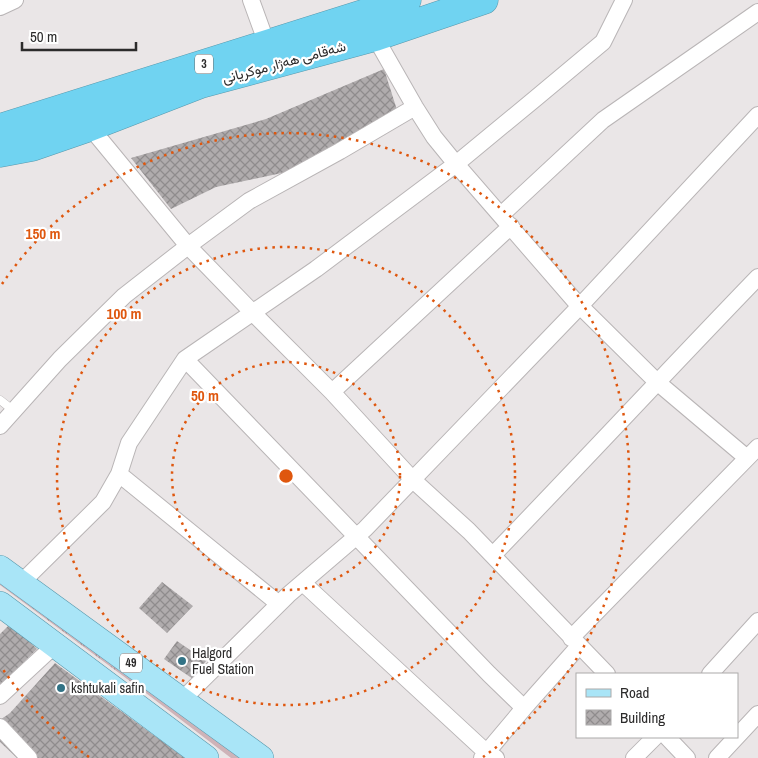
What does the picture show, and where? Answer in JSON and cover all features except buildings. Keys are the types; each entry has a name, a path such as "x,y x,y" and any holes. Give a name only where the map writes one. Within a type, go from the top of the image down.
{"highway":[{"name":"شەقامی ھەژار موکریانی","path":"0,153 32,147 90,127 267,44 407,0"},
{"name":"شەقامی ھەژار موکریانی","path":"0,128 197,76 375,37 484,0"}],"main road":[{"name":"49","path":"0,568 261,758"},
{"name":"49","path":"3,612 55,645 206,758"}],"street":[{"path":"0,7 15,0"},
{"path":"251,0 267,44"},
{"path":"21,583 103,502 119,474 129,443 185,359 316,269 456,164 603,42 624,0"},
{"path":"332,392 506,220 602,120 758,12"},
{"path":"303,583 488,756 575,642 752,453 657,382 580,306 456,164 434,136 375,37"},
{"path":"0,426 60,359 124,296 188,246 249,201 340,152 415,107"},
{"path":"182,700 279,604 356,537 413,480 580,306 758,115"},
{"path":"90,127 188,246 332,392 413,480 462,524 606,673"},
{"path":"493,555 758,277"},
{"path":"185,359 524,708"},
{"path":"119,474 279,604"},
{"path":"711,673 758,620"},
{"path":"0,696 55,645"},
{"path":"738,735 758,714"},
{"path":"0,727 29,758"},
{"path":"634,758 653,738"},
{"path":"668,738 687,758"},
{"path":"717,758 736,738"}],"lane":[{"path":"0,400 14,411"}],"green space":[{"path":"0,575 246,758 231,758 0,585"}],"place":[{"name":"Halgord Fuel Station","path":"182,661"},
{"name":"kshtukali safin","path":"61,688"}]}
